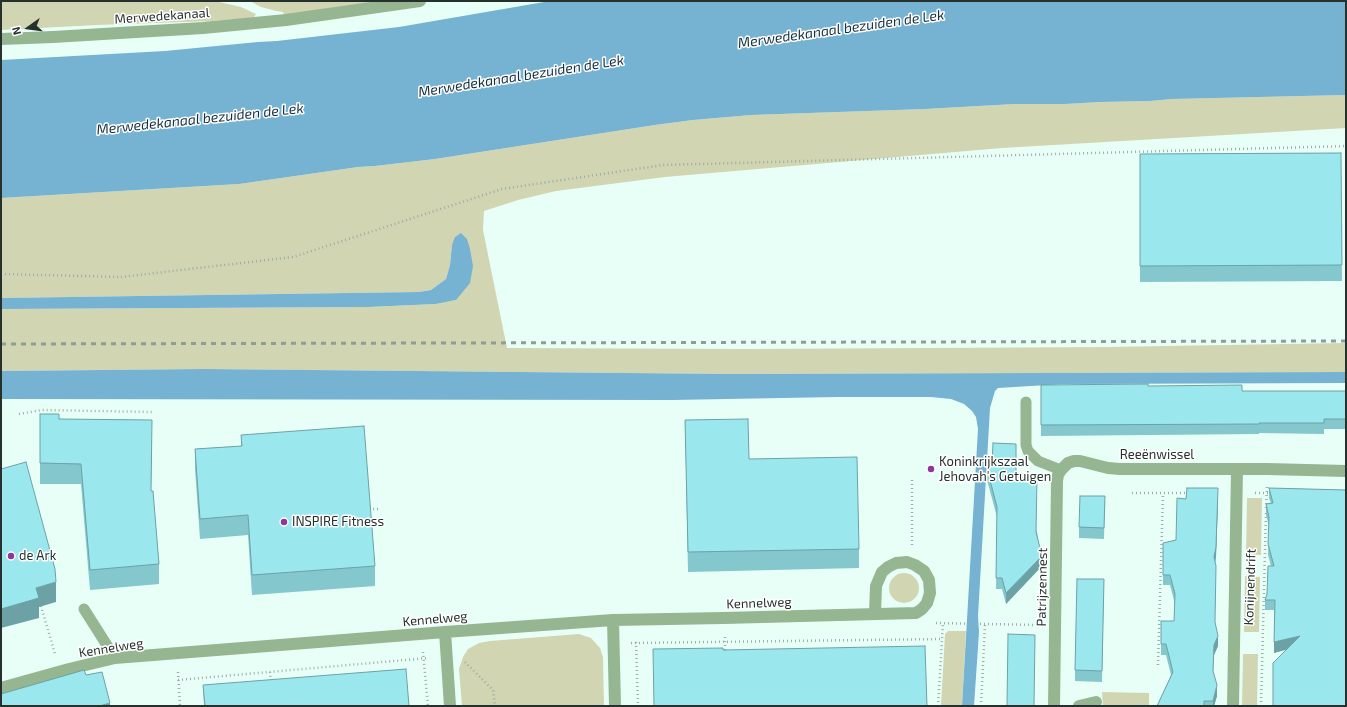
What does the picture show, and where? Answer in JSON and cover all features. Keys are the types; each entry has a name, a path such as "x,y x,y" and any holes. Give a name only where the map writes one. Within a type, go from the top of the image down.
{"street":[{"name":"Merwedekanaal","path":"1,39 203,28 278,21 420,1"},
{"name":"Reeënwissel","path":"1061,470 1068,463 1080,461 1108,468 1120,469 1267,469 1346,471"},
{"name":"Konijnendrift","path":"1233,706 1237,469"},
{"name":"Patrijzennest","path":"1054,706 1057,481 1061,470"},
{"name":"Kennelweg","path":"1,688 59,671 115,658 613,620 724,618 916,613 927,603 930,593 929,580 924,571 912,563 896,563 882,572 876,586 875,614"},
{"path":"613,620 614,706"},
{"path":"445,632 450,706"},
{"path":"1079,706 1096,702"}],"lane":[{"path":"1026,402 1026,445 1028,451 1038,461 1061,470"},
{"path":"84,609 115,658"}],"path":[{"path":"1,274 120,276 293,257 502,188 663,165 1346,146"},
{"path":"19,414 42,410 153,412"},
{"name":"Konijnendrift","path":"1261,706 1267,469"},
{"path":"912,480 912,543"},
{"path":"1158,665 1163,493"},
{"path":"369,509 378,508"},
{"path":"41,606 59,671"},
{"path":"724,618 725,656"},
{"path":"635,620 638,706"},
{"path":"938,706 943,623"},
{"path":"948,623 1055,625"},
{"path":"981,706 983,624"},
{"path":"422,634 428,706"},
{"path":"613,642 636,643 942,639"},
{"path":"177,654 180,706"},
{"path":"178,680 446,655 467,663 493,690 495,706"},
{"path":"270,672 271,686"}],"green space":[{"path":"1,1 215,1 241,7 256,14 254,17 249,18 213,21 1,30"},
{"path":"250,1 379,1 284,15 283,12 261,7"},
{"path":"1346,95 1346,128 1002,148 665,177 556,191 518,200 484,211 483,230 507,348 746,349 1107,347 1346,343 1346,372 732,374 205,369 1,371 1,309 368,307 436,304 456,300 452,245 450,265 446,279 431,290 419,292 1,298 1,198 239,184 358,167 435,159 655,125 751,115 925,109 1015,104 1065,104 1172,99"},
{"path":"1247,498 1262,498 1261,555 1246,554"},
{"path":"904,573 915,577 919,588 915,599 904,603 893,599 889,588 893,577"},
{"path":"1245,576 1260,577 1259,632 1244,632"},
{"path":"948,631 966,631 962,706 941,706 945,634"},
{"path":"579,634 591,638 600,648 603,657 604,706 462,706 459,669 463,657 468,649 479,643 490,641"},
{"path":"1243,654 1258,654 1257,706 1242,706"},
{"path":"1102,692 1149,693 1149,706 1103,706"}],"water":[{"name":"Merwedekanaal bezuiden de Lek","path":"550,1 1346,1 1346,95 1172,99 1065,104 1015,104 925,109 751,115 655,125 435,159 358,167 239,184 1,198 1,60 165,51 277,41 399,27"},
{"path":"461,233 467,239 470,249 473,266 470,283 456,300 436,304 368,307 1,309 1,298 419,292 431,290 446,279 450,265 452,245 455,237"},
{"path":"205,369 732,374 1346,372 1346,383 1064,384 998,388 995,391 990,408 974,706 962,706 978,429 976,417 964,404 951,399 931,397 672,400 1,399 1,371"}],"building":[{"path":"1341,153 1342,265 1140,266 1140,154"},
{"path":"1148,384 1148,386 1242,385 1242,391 1346,391 1346,419 1324,419 1324,423 1041,425 1041,385"},
{"path":"40,414 59,414 59,419 152,420 151,491 153,491 159,564 90,570 81,464 40,463"},
{"path":"748,419 749,459 857,457 859,549 688,552 685,420"},
{"name":"INSPIRE Fitness","path":"364,426 375,566 252,575 248,515 200,519 195,449 242,446 241,435"},
{"path":"993,443 1016,444 1016,477 1037,478 1036,532 1042,556 1006,593 1002,578 996,578 997,507 986,465 992,465"},
{"path":"26,462 55,569 56,582 36,588 39,598 1,609 1,469"},
{"path":"1187,488 1218,488 1216,547 1214,557 1216,566 1215,622 1218,636 1214,645 1213,671 1217,685 1213,701 1204,701 1204,706 1157,706 1173,672 1166,644 1161,644 1161,621 1174,621 1175,594 1170,575 1163,575 1163,543 1176,540 1177,498 1186,499"},
{"path":"1269,488 1346,490 1346,706 1273,706 1273,663 1300,636 1274,642 1275,600 1265,600 1267,594 1268,566 1274,566 1268,544 1269,517 1266,504 1273,503"},
{"path":"1080,496 1105,496 1104,528 1079,527"},
{"path":"1077,579 1104,579 1102,671 1075,670"},
{"path":"1008,634 1035,635 1034,706 1007,706"},
{"path":"925,646 927,706 654,706 653,649 723,648 723,650"},
{"path":"406,669 409,706 205,706 203,685"},
{"path":"84,670 86,675 102,672 110,703 99,706 1,706 1,694"}],"railway":[{"path":"1,344 1346,341"}],"place":[{"name":"Koninkrijkszaal Jehovah's Getuigen","path":"931,469"},
{"name":"INSPIRE Fitness","path":"284,522"},
{"name":"de Ark","path":"11,556"}]}
